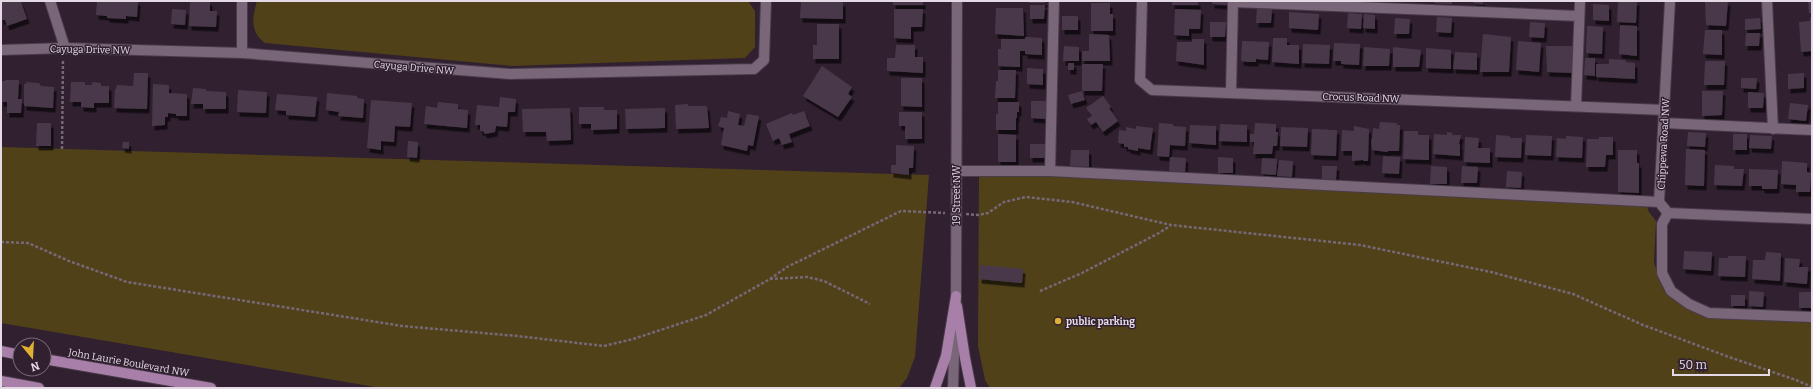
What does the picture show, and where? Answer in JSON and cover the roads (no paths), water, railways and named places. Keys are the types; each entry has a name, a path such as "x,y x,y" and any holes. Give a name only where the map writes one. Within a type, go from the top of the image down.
{"main road":[{"path":"934,388 946,356 956,296"},
{"path":"956,296 971,388"},
{"path":"1,352 12,354"},
{"name":"John Laurie Boulevard NW","path":"52,360 211,388"},
{"path":"1,381 39,388"}],"street":[{"path":"50,1 65,48"},
{"path":"242,1 242,53"},
{"name":"Cayuga Drive NW","path":"1,50 65,48 242,53 510,74 754,69 764,60 766,1"},
{"name":"19 Street NW","path":"953,388 956,296 957,1"},
{"path":"1050,171 1054,1"},
{"name":"Crocus Road NW","path":"1142,1 1140,80 1152,90 1664,110"},
{"path":"1231,92 1233,1 1579,16"},
{"path":"1576,106 1580,1"},
{"name":"Chippewa Road NW","path":"1668,213 1659,202 1670,1"},
{"path":"1767,1 1773,129"},
{"path":"1664,123 1812,130"},
{"path":"956,171 1050,171 1659,202"},
{"path":"1812,219 1668,213 1662,224 1662,273 1671,291 1689,304 1709,313 1812,317"}],"place":[{"name":"public parking","path":"1058,321"}]}
